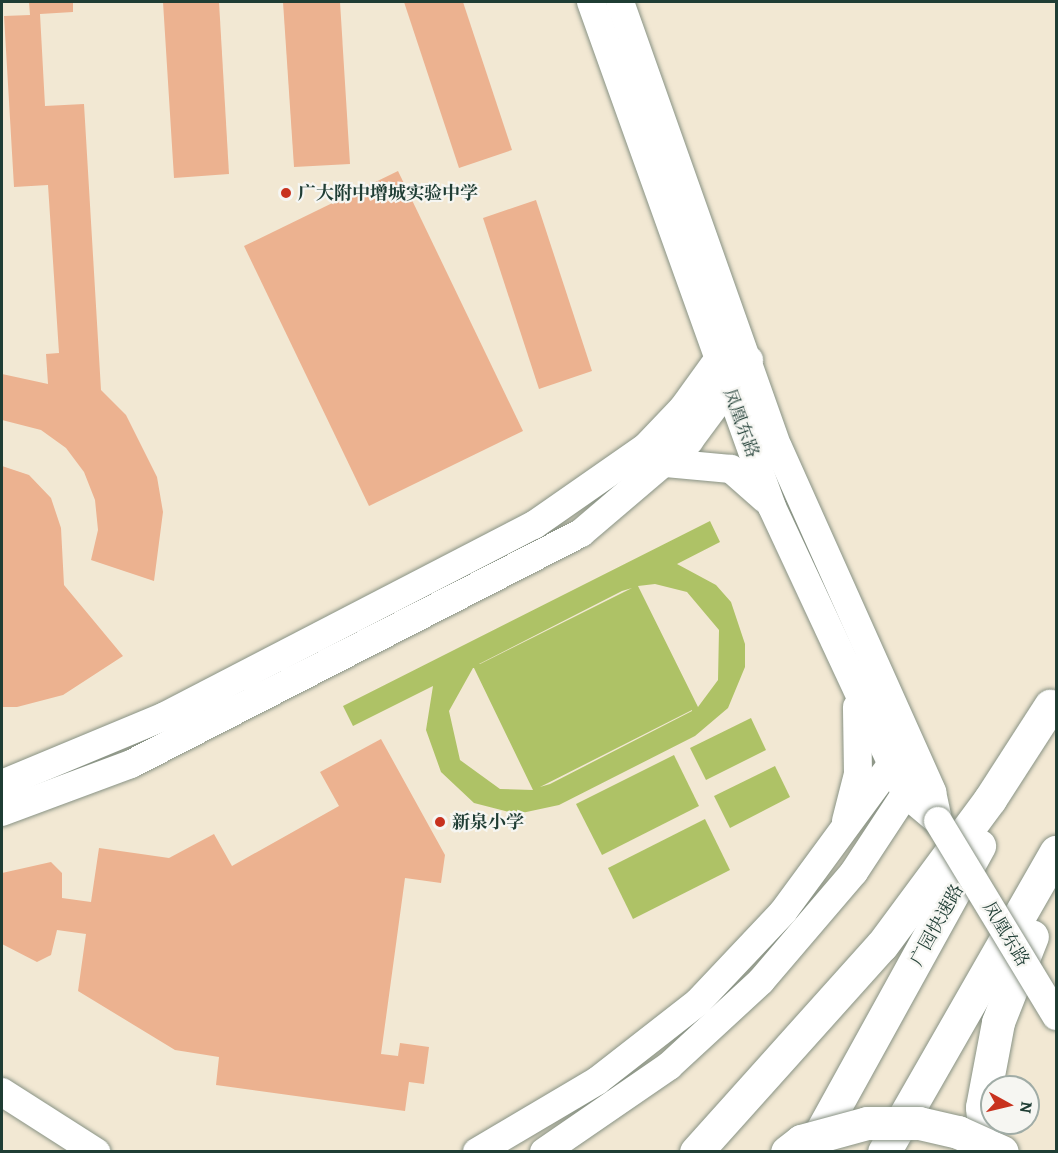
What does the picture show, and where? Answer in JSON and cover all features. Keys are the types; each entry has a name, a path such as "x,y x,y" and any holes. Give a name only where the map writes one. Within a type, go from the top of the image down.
{"highway":[{"path":"696,1152 889,936 990,799 1053,700"},
{"name":"广园快速路","path":"810,1152 952,899 1053,700"},
{"path":"884,1152 1056,852"},
{"path":"986,1152 982,1107 998,1022 1056,876"},
{"path":"716,1152 822,1011"},
{"path":"787,1152 801,1141 867,1123 919,1124 958,1132 1002,1152"}],"street":[{"name":"凤凰东路","path":"591,2 772,507 906,794 938,821"},
{"name":"凤凰东路","path":"620,2 808,525 921,769 938,821 1056,1016"},
{"path":"2,784 127,734 534,525 646,447 738,331"},
{"path":"2,812 130,764 530,562 581,533 666,463 729,388 749,360"},
{"path":"666,463 731,469 772,507"},
{"path":"832,850 849,813 858,774 856,690"},
{"path":"477,1152 541,1118 652,1042 739,962 832,850 892,767 907,741"},
{"path":"544,1152 617,1106 717,1025 806,932 906,794 921,769"},
{"path":"2,1092 96,1152"}],"green space":[{"path":"710,521 720,542 677,564 716,585 731,602 745,644 745,667 728,708 695,736 559,805 517,814 474,803 441,772 426,730 433,686 353,726 343,706","holes":["655,584 687,592 719,630 718,680 698,707 638,586","632,588 479,664 622,591","474,668 533,790 500,789 460,760 449,711","692,710 550,784 540,787"]},
{"path":"751,718 766,750 706,780 690,748"},
{"path":"674,755 699,806 602,855 576,804"},
{"path":"775,766 790,797 730,828 714,796"},
{"path":"705,819 730,870 633,919 608,868"}],"building":[{"path":"29,2 73,2 73,12 40,14 45,106 84,104 101,390 126,415 157,477 163,512 154,581 91,560 98,530 95,500 84,472 66,448 41,430 2,420 2,374 48,384 46,354 59,353 48,185 14,187 4,16 30,15"},
{"path":"163,2 219,2 229,174 174,178"},
{"path":"283,2 340,2 350,164 294,167"},
{"path":"404,2 463,2 512,150 459,168"},
{"path":"398,171 523,431 369,506 244,246"},
{"path":"536,200 592,371 539,389 483,218"},
{"path":"2,466 29,475 51,498 61,528 64,585 123,656 63,695 17,707 2,707"},
{"path":"381,739 445,855 441,883 405,878 381,1054 398,1056 400,1043 429,1047 424,1084 409,1082 405,1111 216,1085 219,1057 175,1050 78,991 86,934 57,930 51,955 37,962 2,944 2,873 51,862 62,873 62,898 91,902 99,848 169,858 214,834 232,866 339,806 320,772"}],"place":[{"name":"广大附中增城实验中学","path":"286,193"},
{"name":"新泉小学","path":"440,822"}]}
